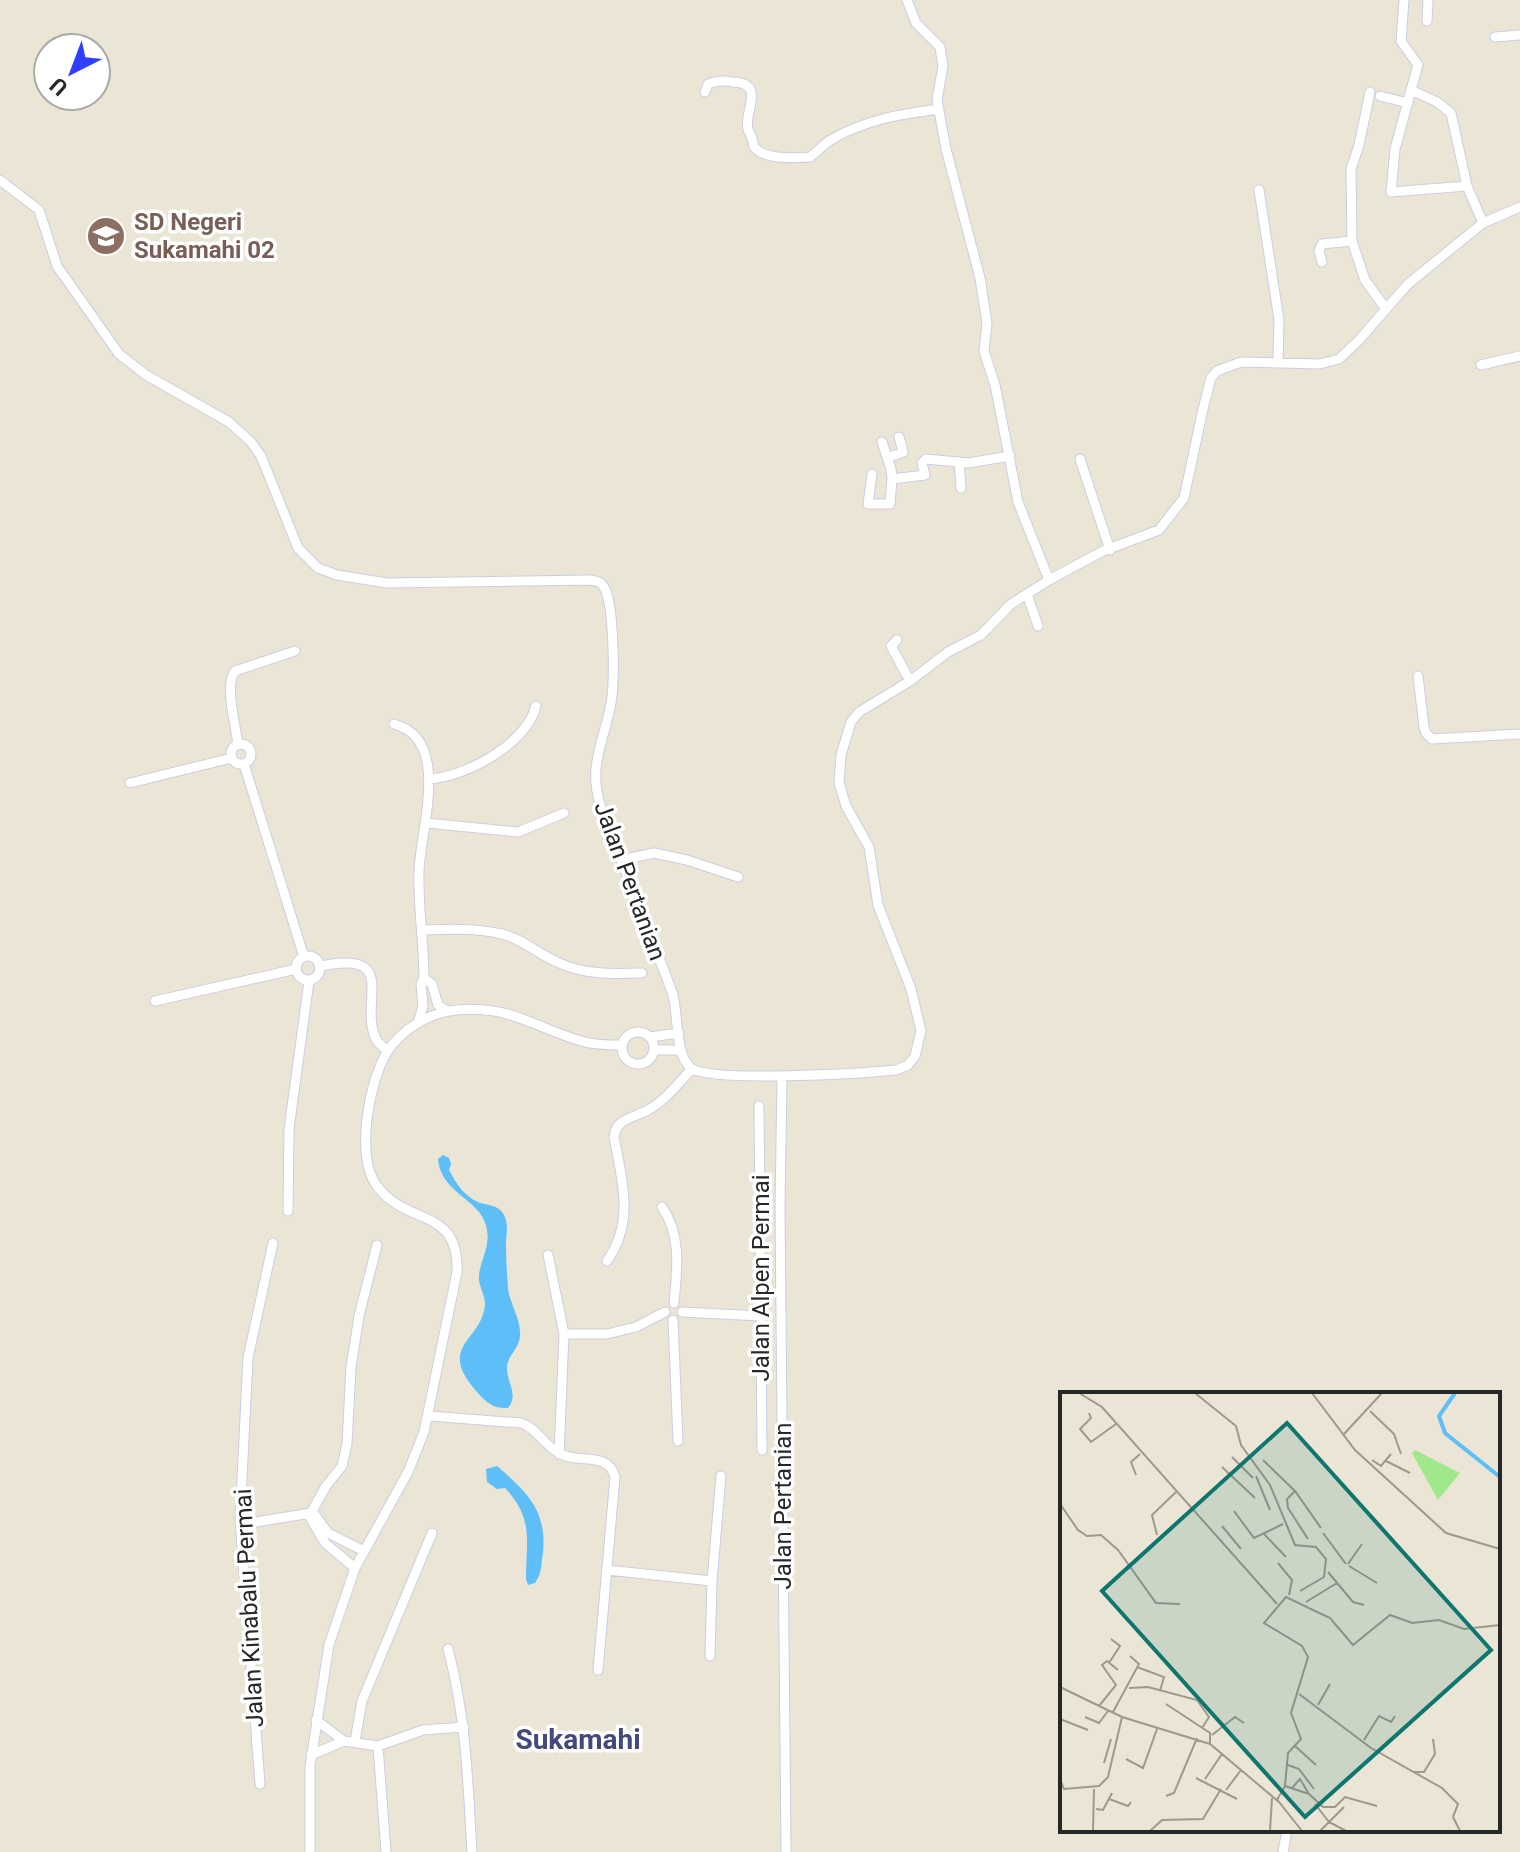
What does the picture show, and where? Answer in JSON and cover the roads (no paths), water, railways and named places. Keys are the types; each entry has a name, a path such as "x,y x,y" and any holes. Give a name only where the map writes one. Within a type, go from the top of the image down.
{"street":[{"path":"907,0 916,23 940,47 943,66 937,91 939,109 946,149 980,278 987,323 984,351 1020,509 1049,580"},
{"path":"1404,0 1401,41 1418,65 1395,149 1391,192 1467,186"},
{"path":"1427,21 1428,0"},
{"path":"1495,37 1520,35"},
{"path":"705,92 710,82 745,84 750,88 748,128 754,147 760,153 777,156 810,157 831,140 887,116 939,109"},
{"path":"1411,90 1445,106 1451,113 1467,186 1483,223"},
{"path":"1386,309 1365,280 1352,241 1351,169 1375,94 1408,103"},
{"name":"Jalan Pertanian","path":"0,180 39,210 57,266 119,354 146,375 229,422 259,452 294,539 305,557 318,568 337,575 387,583 590,580 602,584 608,601 614,672 612,700 598,757 596,781 607,825 674,999 681,1050 684,1060 692,1069"},
{"path":"1259,190 1279,320 1278,362"},
{"path":"607,1261 617,1246 626,1212 614,1137 616,1127 655,1105 692,1069 704,1073 782,1077 896,1070 908,1065 919,1045 921,1031 911,989 878,905 869,847 846,806 839,783 841,755 851,722 859,712 910,681 948,652 981,635 1011,604 1049,580 1103,551 1159,530 1184,498 1203,409 1214,374 1222,367 1241,362 1320,364 1339,359 1408,284 1483,223 1520,207"},
{"path":"1322,262 1319,251 1322,244 1352,241"},
{"path":"1481,365 1520,356"},
{"path":"887,458 903,452 899,437"},
{"path":"872,474 868,504 890,504 892,479 882,442"},
{"path":"892,479 925,475 922,463 926,459 959,462 1010,456"},
{"path":"1080,459 1110,550"},
{"path":"959,462 961,488"},
{"path":"1027,594 1038,626"},
{"path":"897,640 891,646 910,681"},
{"path":"238,745 230,687 232,675 235,671 295,651"},
{"path":"1418,676 1424,727 1432,739 1520,734"},
{"path":"429,779 446,778 497,755 534,716 536,706"},
{"path":"394,724 404,726 422,748 429,779 427,823 419,856 424,978 421,984 423,1006 418,1023"},
{"path":"238,745 246,746 250,752 250,759 244,764 232,758 232,750 238,745"},
{"path":"130,783 232,758"},
{"path":"244,764 304,957"},
{"path":"427,823 518,832 564,813"},
{"path":"621,860 654,853 738,877"},
{"path":"422,930 453,929 502,934 571,968 609,974 642,973"},
{"path":"309,981 301,979 296,969 298,962 304,957 312,957 321,966"},
{"path":"321,966 353,964 368,973 374,986 376,1041 388,1051"},
{"path":"288,1211 289,1129 309,981 319,974 321,966"},
{"path":"155,1001 296,969"},
{"path":"424,978 432,984 438,1005 447,1011"},
{"path":"310,1852 311,1755 329,1645 355,1568 412,1465 429,1416 458,1261 449,1234 432,1221 406,1210 377,1186 366,1161 365,1142 376,1080 388,1051 406,1031 429,1016 447,1011 503,1011 584,1042 621,1045"},
{"path":"621,1045 633,1032 643,1032 650,1037 655,1050"},
{"path":"650,1037 679,1033"},
{"path":"621,1045 626,1058 633,1063 647,1061 655,1050"},
{"path":"655,1050 681,1050"},
{"name":"Jalan Pertanian","path":"782,1077 780,1207 786,1852"},
{"name":"Jalan Alpen Permai","path":"759,1106 762,1450"},
{"path":"662,1207 673,1226 676,1242 678,1263 674,1303"},
{"name":"Jalan Kinabalu Permai","path":"260,1784 240,1519 248,1358 273,1243"},
{"path":"240,1519 256,1522 310,1513 342,1466 347,1444 355,1341 377,1245"},
{"path":"548,1255 564,1334 559,1454"},
{"path":"564,1334 607,1334 636,1327 665,1312 674,1303"},
{"path":"673,1320 679,1318 682,1312 680,1306 674,1303"},
{"path":"665,1312 673,1320 678,1441"},
{"path":"682,1312 761,1316"},
{"path":"429,1416 511,1421 528,1425 559,1454 602,1461 613,1471 598,1670"},
{"path":"710,1656 712,1581 721,1476"},
{"path":"310,1513 328,1533 364,1551"},
{"path":"310,1513 325,1543 355,1568"},
{"path":"349,1741 362,1701 432,1533"},
{"path":"607,1570 712,1581"},
{"path":"448,1649 464,1727 472,1852"},
{"path":"316,1720 349,1741 366,1746 378,1746 408,1733 464,1727"},
{"path":"311,1755 349,1741"},
{"path":"378,1746 386,1852"},
{"path":"1283,1852 1287,1832"}],"water":[{"path":"443,1155 449,1158 449,1170 465,1193 478,1202 499,1209 506,1219 508,1288 520,1335 508,1363 507,1373 513,1394 508,1408 494,1406 484,1399 465,1376 460,1364 464,1344 477,1327 485,1304 479,1276 487,1244 487,1229 476,1208 448,1183 442,1173 438,1159"},
{"path":"497,1466 533,1503 542,1525 543,1553 535,1583 528,1585 526,1579 527,1541 521,1510 505,1488 497,1489 487,1482 486,1469"}],"place":[{"name":"SD Negeri Sukamahi 02","path":"106,236"}],"district":[{"name":"Sukamahi","path":"578,1739"}]}
